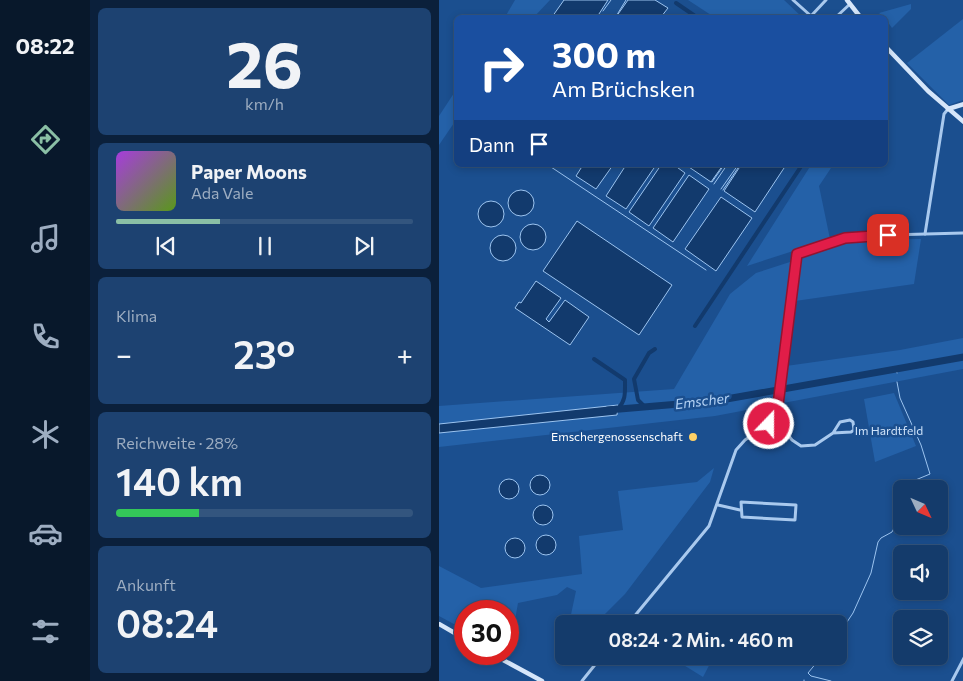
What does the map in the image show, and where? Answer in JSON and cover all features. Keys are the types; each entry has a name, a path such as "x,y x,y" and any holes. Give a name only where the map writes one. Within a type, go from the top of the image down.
{"main road":[{"path":"849,3 859,15"},
{"path":"888,49 963,122"},
{"path":"948,109 963,104"},
{"path":"439,624 454,633"},
{"path":"512,665 542,681"}],"street":[{"path":"793,0 810,15"},
{"path":"814,15 826,0"},
{"path":"838,15 849,3"},
{"path":"925,234 944,114 948,109"},
{"path":"635,615 702,536 717,505 736,450 745,440 765,428 774,417 782,378 797,254 852,236 963,233"},
{"path":"774,417 792,440 801,446 815,446 833,433 840,422 850,420 853,422 854,430 851,432 833,433"},
{"path":"741,502 796,505 795,520 742,517 740,510 741,502"},
{"path":"717,505 740,510"},
{"path":"952,681 963,658"},
{"path":"582,681 595,665"}],"green space":[{"path":"515,0 550,0 536,15 506,15"},
{"path":"688,0 784,0 800,15 711,15"},
{"path":"911,4 911,9 892,28 888,22 888,15 879,13"},
{"path":"963,19 963,100 949,105 907,63"},
{"path":"454,93 454,123 439,145 439,116"},
{"path":"810,167 832,167 819,186 830,239 747,266"},
{"path":"921,239 914,284 795,301 801,256 854,240"},
{"path":"793,261 778,376 785,375 786,366 900,350 963,338 963,369 715,416 439,447 439,406 674,389 730,294 756,273"},
{"name":"Im Hardtfeld","path":"894,393 916,446 875,462 864,399"},
{"path":"714,468 710,482 625,594 604,615 571,615 576,591 567,587 557,595 519,603 519,600 454,600 454,624 439,616 439,566 481,588 582,574 579,536 623,530 618,491 697,482"},
{"path":"684,665 709,665 703,677"}],"shaded area":[{"path":"564,0 608,0 598,15 553,15"},
{"path":"628,0 655,0 668,8 663,15 617,15"},
{"path":"582,167 612,167 596,189 576,176"},
{"path":"625,167 655,167 626,209 606,196"},
{"path":"660,167 677,167 685,173 649,226 629,212"},
{"path":"689,167 722,167 711,182"},
{"path":"740,167 785,167 755,212 724,191"},
{"path":"689,175 709,189 673,242 653,228"},
{"path":"521,190 530,194 534,203 530,212 521,216 512,212 508,203 512,194"},
{"path":"721,197 752,218 716,271 685,249"},
{"path":"491,201 500,205 504,214 500,223 491,227 482,223 478,214 482,205"},
{"path":"577,221 672,285 639,335 543,271"},
{"path":"533,224 542,228 546,237 542,246 533,250 524,246 520,237 524,228"},
{"path":"503,235 512,239 516,248 512,257 503,261 494,257 490,248 494,239"},
{"path":"536,281 561,298 546,319 549,322 565,300 589,317 570,345 515,308 519,302 521,303"},
{"path":"618,405 617,415 439,433 439,424"},
{"path":"536,475 544,475 550,481 550,489 544,495 536,495 530,489 530,481"},
{"path":"505,479 513,479 519,485 519,493 513,499 505,499 499,493 499,485"},
{"path":"539,505 547,505 553,511 553,519 547,525 539,525 533,519 533,511"},
{"path":"542,535 550,535 556,541 556,549 550,555 542,555 536,549 536,541"},
{"path":"511,538 519,538 525,544 525,552 519,558 511,558 505,552 505,544"}],"waterway":[{"path":"603,11 611,0"},
{"path":"617,15 626,0"},
{"path":"676,3 694,15"},
{"path":"551,167 706,270"},
{"path":"712,182 723,167"},
{"path":"714,184 726,167"},
{"path":"721,189 737,167"},
{"path":"723,190 739,167"},
{"path":"695,326 801,167"},
{"path":"644,406 638,400 634,379 649,353 655,349"},
{"name":"Emscher","path":"608,410 715,401 964,357"},
{"path":"594,359 625,380 624,399 618,409"},
{"name":"Emscher","path":"896,369 897,373"},
{"path":"847,622 871,573 878,542 881,538 892,532 895,527 901,486 930,474 921,445 900,398 897,382"},
{"path":"815,665 808,673 811,676 831,681"}],"place":[{"name":"Emschergenossenschaft","path":"693,437"}],"route":[{"path":"769,424 777,411 797,254 852,236 888,235"}]}
